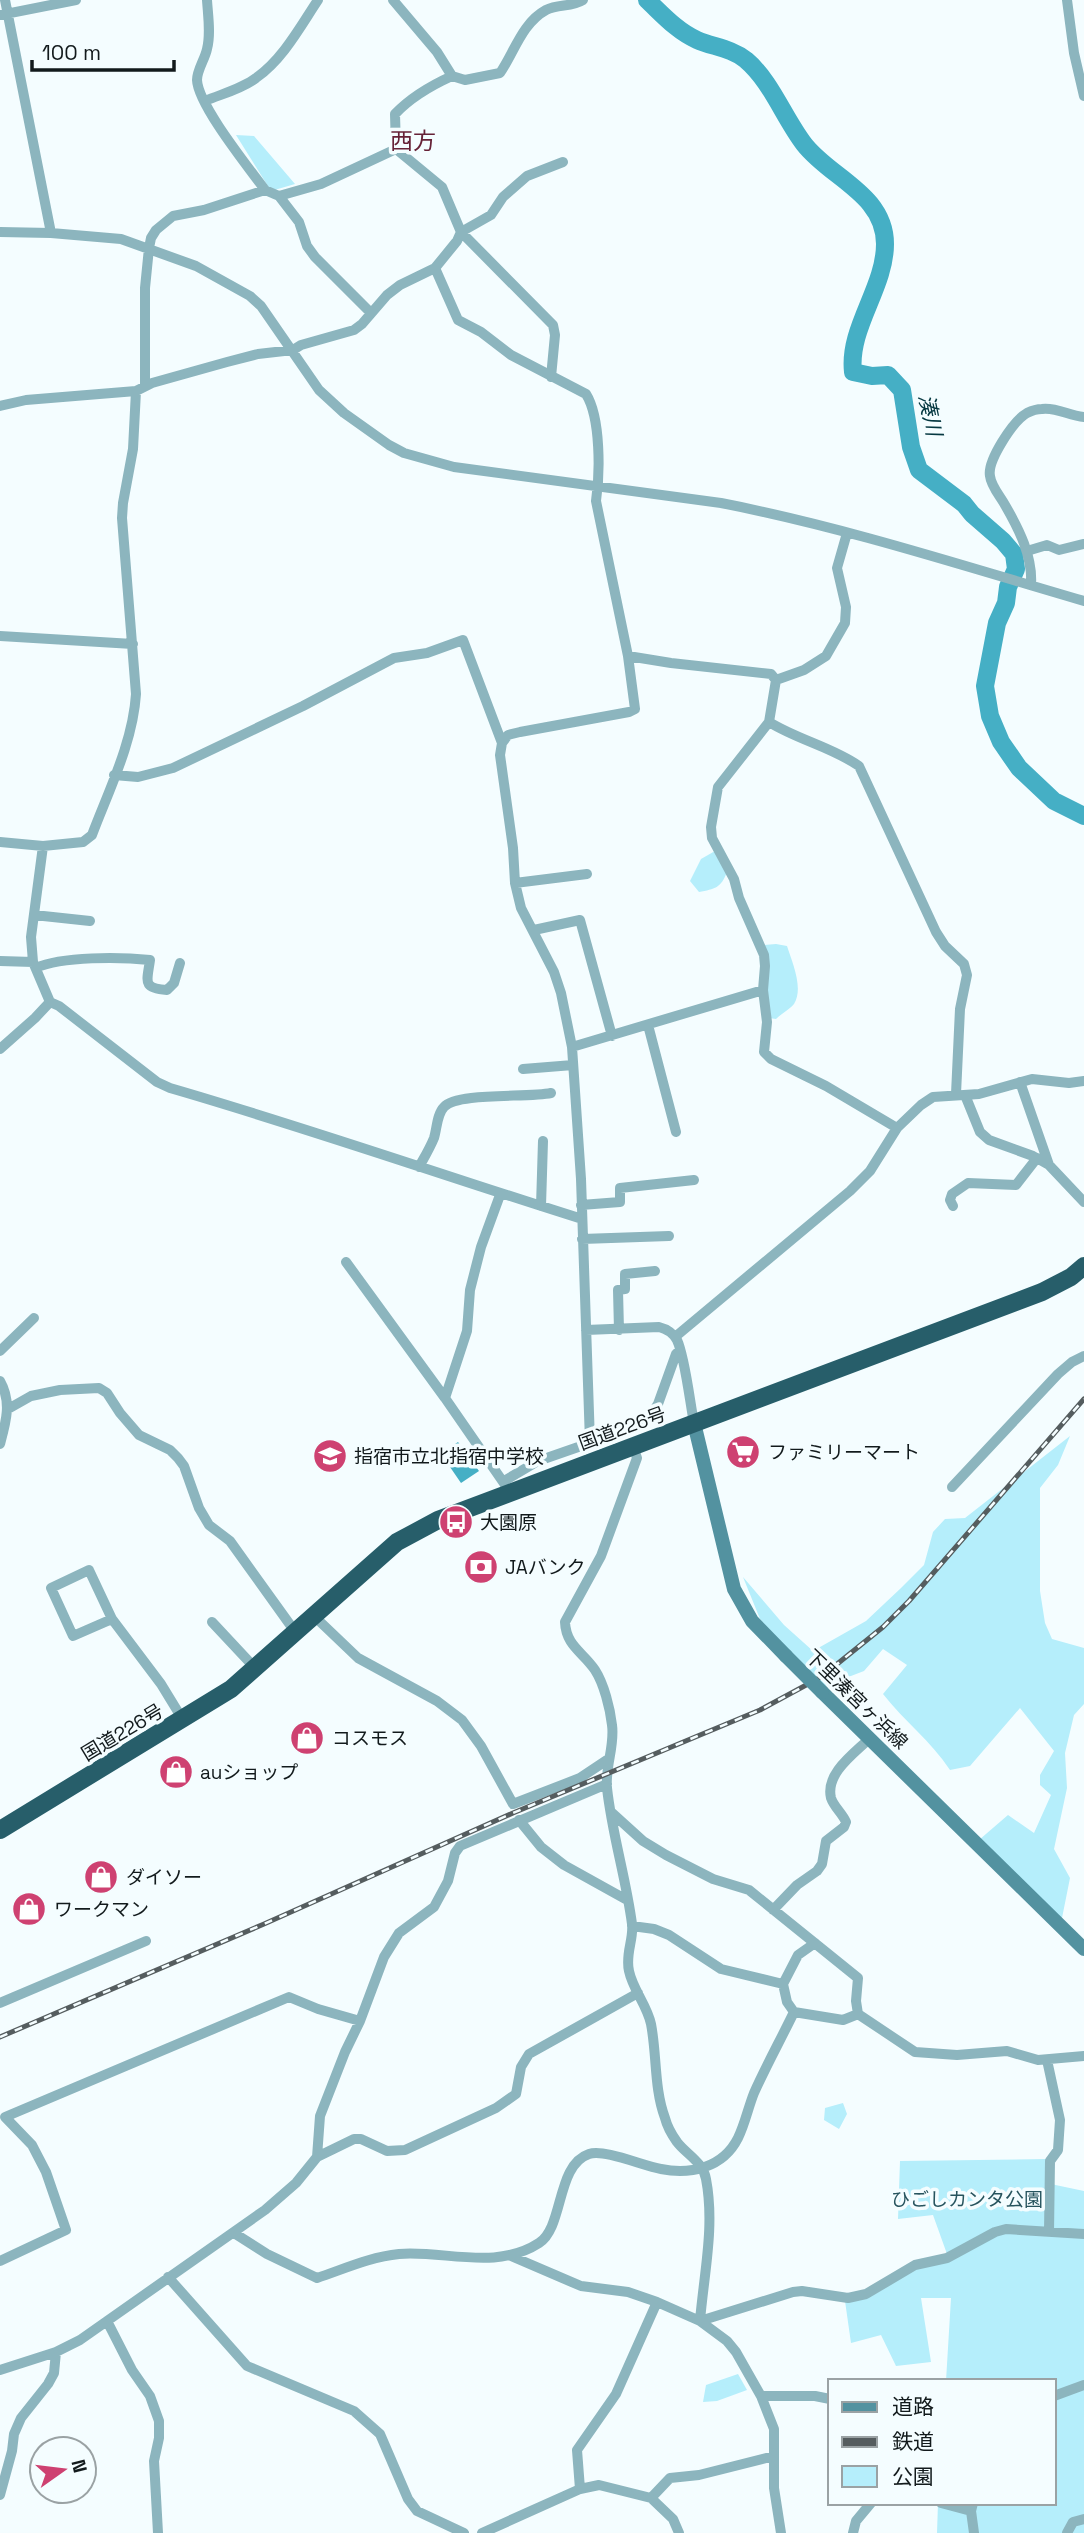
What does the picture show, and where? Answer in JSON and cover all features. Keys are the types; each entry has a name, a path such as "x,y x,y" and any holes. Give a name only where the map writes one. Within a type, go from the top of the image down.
{"highway":[{"name":"国道226号","path":"0,1830 231,1689 397,1542 438,1520 507,1487 634,1446 1042,1292 1071,1277 1084,1266"}],"main road":[{"name":"下里湊宮ヶ浜線","path":"694,1423 734,1589 752,1621 1084,1949"}],"street":[{"path":"5,0 4,14 51,233"},
{"path":"4,14 76,0"},
{"path":"207,0 208,41 197,78 205,101 265,190 279,196 299,222 307,246 315,257 371,313"},
{"path":"205,101 253,80 266,70 318,0"},
{"path":"393,0 437,52 452,76 465,80 499,73 509,53 536,16 549,8 576,4 583,0"},
{"path":"1067,0 1072,41 1084,96"},
{"path":"1072,41 1084,39"},
{"path":"452,76 408,101 395,114 396,149 442,187 461,232 554,325 551,377"},
{"path":"279,196 321,184 396,149"},
{"path":"0,406 26,400 140,389 248,357 293,351 301,345 354,330 400,285 435,268 461,232 491,215 503,197 527,176 563,162"},
{"path":"0,842 43,846 88,840 135,713 133,644 125,569 122,503 133,449 140,389 149,248 156,230 173,216 204,210 265,190"},
{"path":"0,232 109,237 149,248 196,266 250,296 271,317 319,390 369,432 419,459 454,467 732,505 810,522 1084,601"},
{"path":"435,268 458,320 481,332 511,355 586,394 595,416 598,486 596,501 628,656 635,709 520,732 509,735 502,743"},
{"path":"1028,584 1032,571 1027,551 990,479 990,468 1006,436 1026,413 1054,408 1084,417"},
{"path":"776,680 804,670 826,656 845,623 845,607 837,568 847,533"},
{"path":"1027,551 1047,545 1059,550 1083,544"},
{"path":"0,636 133,644"},
{"path":"114,775 138,777 195,759 394,658 427,653 463,640 502,743 500,755 515,883 521,908 554,972 572,1047 582,1219 590,1442"},
{"path":"628,656 771,674 776,680 769,722 718,787 711,827 712,838 734,879 739,898 764,955 763,990 767,1022 764,1052 771,1059 826,1086 897,1128"},
{"path":"769,722 859,766 936,932 945,946 964,964 967,975 960,1009 960,1095 980,1132 989,1140 1049,1165 1084,1202"},
{"path":"43,846 31,937 35,965 50,1002 59,1006 156,1082 500,1195 582,1219"},
{"path":"515,883 587,874"},
{"path":"33,915 90,921"},
{"path":"534,930 580,920 612,1035"},
{"path":"0,961 35,965 121,957 150,960 148,986 152,989 167,990 174,983 180,963"},
{"path":"572,1047 763,990"},
{"path":"0,1049 50,1002"},
{"path":"648,1025 676,1132"},
{"path":"523,1069 573,1065"},
{"path":"675,1337 850,1191 870,1171 897,1128 933,1097 979,1094 1032,1079 1069,1083 1082,1081"},
{"path":"1020,1082 1049,1165"},
{"path":"419,1167 434,1138 442,1109 450,1102 476,1097 538,1096 551,1093"},
{"path":"541,1206 543,1141"},
{"path":"953,1206 951,1195 968,1183 1016,1185 1037,1158"},
{"path":"581,1205 620,1202 620,1188 694,1181"},
{"path":"445,1398 467,1331 470,1290 481,1247 500,1195"},
{"path":"582,1239 669,1236"},
{"path":"346,1262 507,1487 538,1461 630,1429 648,1420 655,1410 676,1354 680,1350"},
{"path":"619,1330 618,1290 625,1289 625,1274 655,1271"},
{"path":"0,1351 34,1318"},
{"path":"586,1330 659,1327 675,1337 694,1423"},
{"path":"952,1487 1058,1374 1084,1356"},
{"path":"0,1381 8,1409 0,1444"},
{"path":"8,1409 31,1396 52,1391 99,1388 107,1393 139,1435 170,1450 178,1458 209,1525 230,1542 296,1633"},
{"path":"634,1446 637,1458 601,1556 565,1622 571,1644 596,1671 612,1724 613,1738 607,1760 607,1784 632,1926 627,1960 629,1972 651,2022 659,2099 665,2120 677,2142 703,2169 710,2208 708,2263 700,2321"},
{"path":"112,1619 73,1636 51,1588 89,1570 112,1619 161,1684 183,1720"},
{"path":"314,1616 358,1658 437,1701 462,1720 481,1746 513,1804 580,1778 607,1760"},
{"path":"212,1622 256,1669"},
{"path":"774,1910 797,1885 817,1871 822,1864 826,1841 844,1827 845,1817 831,1797 832,1781 838,1771 870,1738"},
{"path":"317,2157 320,2116 390,1944 405,1928 434,1907 448,1881 455,1853 460,1846 607,1784"},
{"path":"610,1812 643,1841 713,1879 749,1891 774,1910 858,1978 858,2014 915,2052 957,2055 1007,2051 1038,2060 1084,2056"},
{"path":"519,1821 541,1847 564,1865 627,1900"},
{"path":"632,1926 654,1929 669,1935 721,1969 783,1984"},
{"path":"0,2003 146,1941"},
{"path":"815,1943 797,1955 783,1984 787,2001 794,2012 843,2020 858,2014"},
{"path":"0,2370 56,2352 80,2340 234,2232 296,2183 317,2157 354,2139 361,2139 387,2151 405,2150 496,2108 516,2094 528,2054 638,1993"},
{"path":"0,2261 66,2230 42,2162 33,2145 5,2117 289,1997 360,2021"},
{"path":"234,2232 267,2254 317,2278 360,2263 401,2254 452,2258 510,2256 538,2244 546,2237 554,2222 562,2188 579,2160 585,2156 599,2153 680,2173 703,2169 725,2154 734,2145 754,2094 794,2012"},
{"path":"1047,2060 1060,2120 1058,2150 1050,2161 1049,2232"},
{"path":"700,2321 793,2292 848,2298 866,2294 915,2265 947,2258 995,2232 1015,2228 1084,2234"},
{"path":"510,2256 581,2286 628,2292 657,2302 700,2321 727,2341 761,2396 774,2428 774,2488 781,2533"},
{"path":"168,2277 222,2341 247,2366 354,2411 365,2420 380,2434 408,2499 417,2511 464,2533"},
{"path":"580,2488 577,2450 616,2394 657,2302"},
{"path":"107,2321 132,2370 150,2396 159,2421 159,2438 154,2461 158,2533"},
{"path":"0,2495 14,2434 21,2418 48,2384 54,2372 56,2352"},
{"path":"1056,2395 1084,2385"},
{"path":"761,2396 828,2399"},
{"path":"651,2498 670,2478 699,2475 774,2456"},
{"path":"482,2533 580,2488 599,2485 651,2498 673,2519 679,2533"},
{"path":"853,2533 856,2521 869,2505"},
{"path":"972,2507 974,2533"},
{"path":"1067,2533 1073,2522 1084,2519"}],"green space":[{"path":"236,135 254,136 295,184 271,191"},
{"path":"715,851 727,872 717,887 699,892 690,881 701,859"},
{"path":"764,945 787,946 798,990 794,1004 776,1019 769,1018"},
{"path":"1070,1436 1058,1465 1040,1488 1040,1591 1045,1623 1052,1639 1084,1648 1084,1704 1074,1715 1065,1753 1067,1788 1054,1849 1070,1878 1061,1923 979,1840 1008,1815 1034,1833 1051,1795 1040,1785 1040,1775 1054,1751 1020,1708 970,1766 950,1770 883,1694 907,1665 883,1649 864,1671 817,1689 760,1619 743,1577 784,1625 813,1651 866,1621 924,1565 933,1532 945,1519 965,1518"},
{"path":"843,2103 847,2114 839,2129 824,2120 825,2108"},
{"name":"ひごしカンタ公園","path":"1046,2159 1046,2183 1084,2191 1084,2533 937,2533 938,2505 1056,2505 1056,2379 946,2379 951,2298 921,2298 931,2362 896,2366 881,2335 851,2343 845,2301 877,2293 910,2270 947,2254 933,2215 898,2219 900,2161"},
{"path":"738,2374 747,2390 717,2401 703,2402 706,2385"}],"shaded area":[{"path":"458,1442 479,1471 461,1483 441,1454"}],"waterway":[{"name":"湊川","path":"647,0 683,32 746,60 763,78 804,144 866,199 876,212 883,227 883,260 856,340 853,372 872,376 888,375 902,390 911,447 919,470 964,504 1014,554 1016,569 997,623 985,686 990,716 1001,742 1019,768 1054,801 1084,816"}],"railway":[{"path":"0,2037 513,1813 760,1710 821,1677 883,1627 909,1601 1084,1399"}],"place":[{"name":"ファミリーマート","path":"743,1452"},
{"name":"指宿市立北指宿中学校","path":"330,1456"},
{"name":"大園原","path":"456,1522"},
{"name":"JAバンク","path":"481,1567"},
{"name":"コスモス","path":"307,1738"},
{"name":"auショップ","path":"176,1772"},
{"name":"ダイソー","path":"101,1877"},
{"name":"ワークマン","path":"29,1909"}],"district":[{"name":"西方","path":"413,141"}]}
